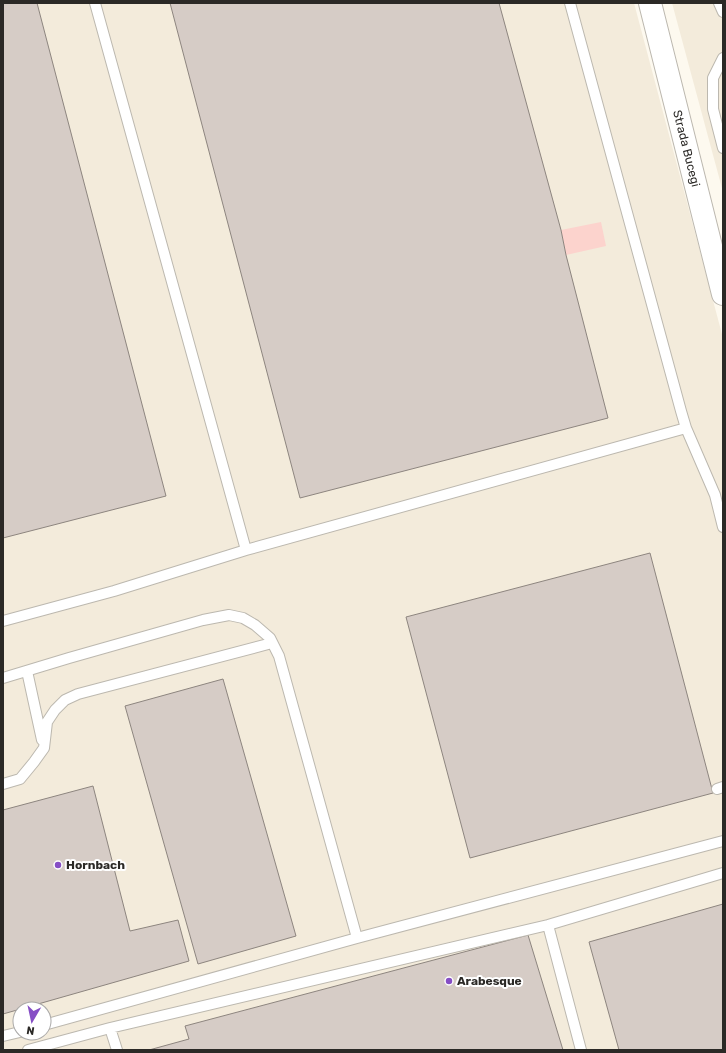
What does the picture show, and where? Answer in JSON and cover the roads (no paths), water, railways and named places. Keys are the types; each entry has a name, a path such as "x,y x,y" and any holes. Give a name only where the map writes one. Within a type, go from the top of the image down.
{"street":[{"name":"Strada Bucegi","path":"650,3 723,294"}],"lane":[{"path":"95,3 246,550"},
{"path":"570,3 686,428 715,496 723,527"},
{"path":"719,3 723,12"},
{"path":"723,58 713,78 713,109 723,148"},
{"path":"3,621 114,591 246,550 686,428"},
{"path":"3,678 203,620 228,615 243,618 254,625 270,638 279,656 357,938"},
{"path":"3,784 20,779 34,762 44,748 48,722 54,710 65,700 78,694 272,643"},
{"path":"27,671 44,748"},
{"path":"52,1023 357,938 723,841"},
{"path":"28,1050 110,1028 548,925 723,874"},
{"path":"548,925 582,1050"},
{"path":"110,1028 117,1050"}],"place":[{"name":"Hornbach","path":"58,865"},
{"name":"Arabesque","path":"449,981"}]}
